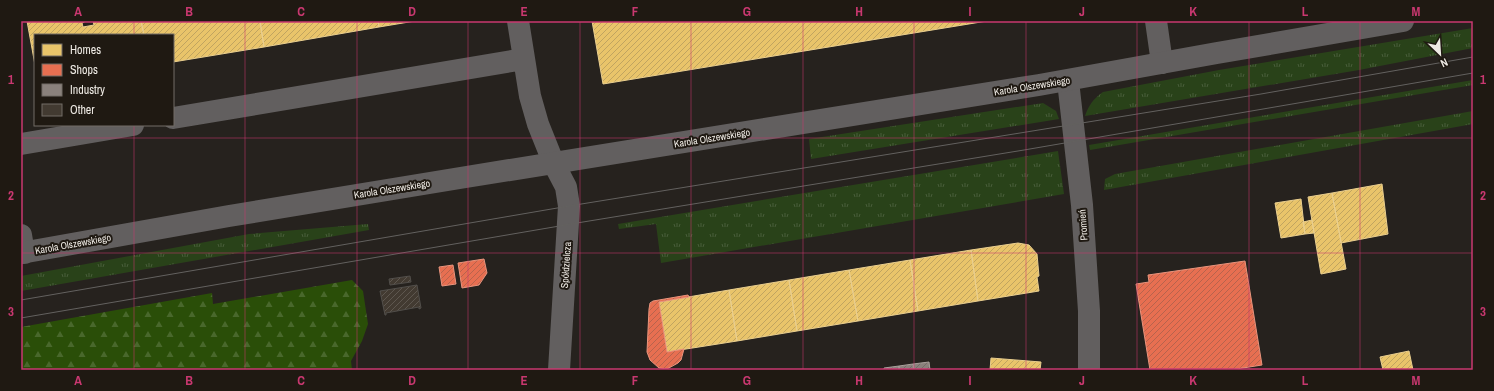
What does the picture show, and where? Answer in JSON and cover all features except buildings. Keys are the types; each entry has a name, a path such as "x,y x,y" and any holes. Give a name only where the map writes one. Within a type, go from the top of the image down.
{"street":[{"name":"Spółdzielcza","path":"518,21 533,107 545,144 566,187 569,206 559,370"},
{"path":"1156,21 1162,63"},
{"name":"Karola Olszewskiego","path":"22,247 244,214 1068,80 1403,21"},
{"path":"174,118 524,59"},
{"name":"Promień","path":"1068,80 1082,213 1089,311 1089,370"},
{"path":"21,144 127,126"}],"green space":[{"path":"1473,28 1473,48 1359,70 1085,116 1092,102 1103,92 1219,70"},
{"path":"1473,80 1473,85 1090,150 1089,145"},
{"path":"1043,103 1056,111 1059,119 811,159 809,139"},
{"path":"1473,111 1473,124 1104,190 1105,179 1115,174"},
{"path":"1058,151 1064,194 661,263 656,224 619,229 618,224"},
{"path":"368,224 369,230 21,291 21,276 249,234"},
{"path":"352,280 363,291 368,324 362,341 351,361 352,370 21,370 21,327 212,293 213,304"}],"tram line":[{"path":"21,300 569,206 1261,94 1473,57"},
{"path":"21,318 583,222 1024,150 1473,73"}]}
